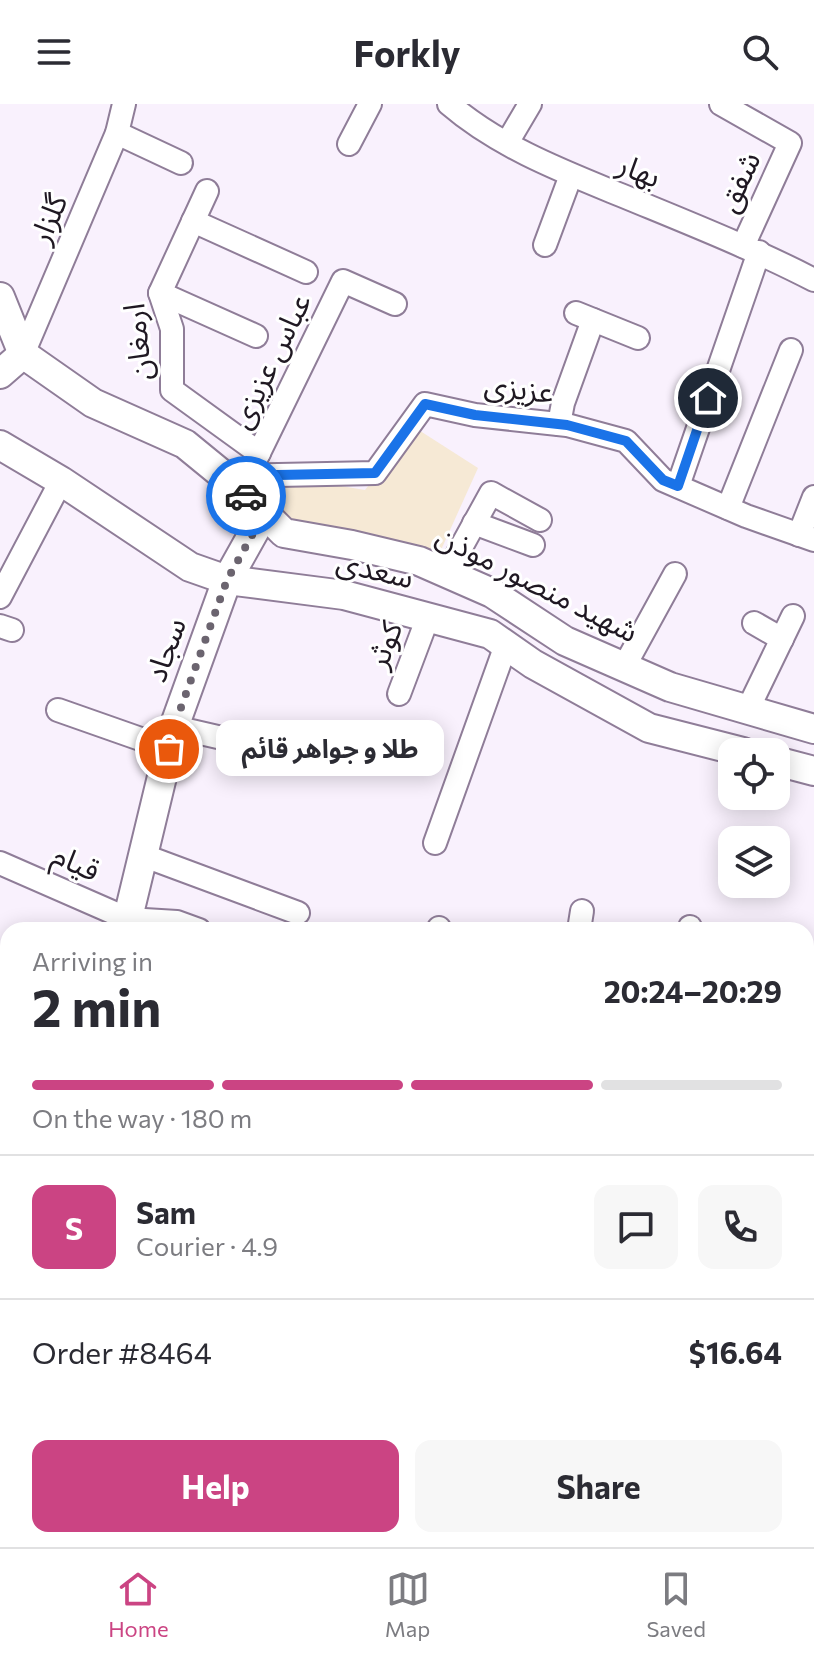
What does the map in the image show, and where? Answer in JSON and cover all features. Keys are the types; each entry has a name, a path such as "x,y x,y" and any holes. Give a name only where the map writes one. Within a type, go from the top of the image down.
{"street":[{"name":"گلزار","path":"23,354 117,133 124,104"},
{"path":"349,144 370,104"},
{"name":"بهار","path":"449,104 507,143 571,175 751,249 814,280"},
{"path":"507,143 530,104"},
{"path":"721,104 749,112"},
{"name":"شفق","path":"678,486 751,249 790,143 749,112"},
{"path":"117,133 181,163"},
{"path":"545,245 571,175"},
{"name":"ارمغان","path":"207,191 160,293 172,329 172,390 259,453"},
{"path":"193,221 306,272"},
{"name":"عباس عزیزی","path":"236,475 259,453 343,281 395,304"},
{"path":"160,293 256,336"},
{"path":"0,374 23,354 3,309"},
{"path":"559,424 584,317 638,338"},
{"path":"728,508 791,350"},
{"name":"شهید منصور موذن","path":"23,354 93,403 185,444 236,475 264,514 284,533 419,561 492,593 565,641 670,687 814,729"},
{"name":"عزیزی","path":"236,475 375,473 425,404 475,415 559,424 626,441 663,480 806,538"},
{"name":"سعدی","path":"0,445 61,481 190,567 227,580 344,595 490,634 533,664 649,728 718,746"},
{"path":"0,597 61,481"},
{"path":"447,573 491,493 540,520"},
{"path":"806,538 814,497"},
{"name":"سجاد","path":"127,922 171,738 227,580 264,514"},
{"path":"474,523 533,545"},
{"path":"624,667 675,574"},
{"path":"748,709 793,616"},
{"name":"کوثر","path":"399,694 428,617"},
{"path":"754,623 782,639"},
{"path":"435,843 506,645"},
{"path":"58,710 171,738 279,751"},
{"path":"790,765 814,771"},
{"path":"142,855 298,913"},
{"name":"قیام","path":"0,863 123,922"}],"shaded area":[{"path":"414,427 478,468 441,550 413,552 287,526 265,504 273,480 335,482 335,485 365,490"}],"way so far":[{"path":"169,749 174,727 227,580 264,514 246,496"}],"place":[{"name":"طلا و جواهر قائم","path":"169,749"}],"route":[{"path":"246,496 223,476 375,473 425,404 475,415 567,425 626,441 663,480 678,486 708,398"}]}
